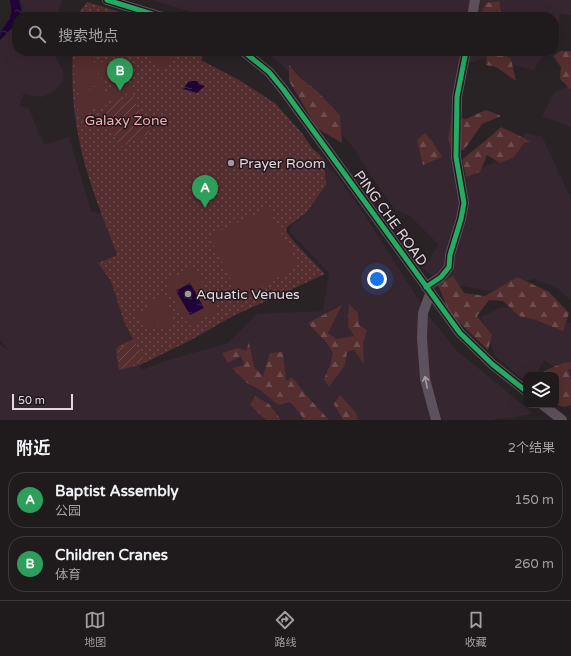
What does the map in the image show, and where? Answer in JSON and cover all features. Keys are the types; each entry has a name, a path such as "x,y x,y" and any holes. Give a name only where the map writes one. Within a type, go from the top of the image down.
{"street":[{"path":"107,0 146,12"},
{"path":"473,12 475,0"},
{"name":"PING CHE ROAD","path":"249,56 268,72 283,89 460,333 492,364 523,389"},
{"path":"436,420 425,379 422,338 423,313 428,290 449,267 450,255 461,219 464,203 456,157 457,97 465,56"},
{"path":"547,408 562,420"}],"shaded area":[{"path":"21,0 62,0 58,12 22,12 23,6"},
{"path":"152,0 571,0 571,15 560,14 559,20 559,12 191,12"},
{"path":"12,28 12,56 55,56 64,74 63,81 57,89 42,97 23,94 20,106 29,109 44,145 69,137 91,211 102,214 117,256 98,263 111,281 124,322 133,339 118,346 119,370 140,365 142,370 165,361 228,343 257,314 323,311 329,273 289,231 292,225 306,213 326,185 325,165 334,172 360,208 429,316 456,350 523,405 523,408 527,408 534,414 491,420 0,420 0,345 9,351 0,340 0,40"},
{"path":"270,56 543,56 534,70 486,58 463,65 456,139 460,177 511,155 525,133 542,136 571,199 571,301 556,287 534,279 490,291 440,282 423,268 439,245 410,216 395,210 353,147 281,64"},
{"path":"571,85 571,127 542,116 554,93"},
{"path":"502,307 539,313 571,323 571,414 563,373 544,360 538,372 523,372 523,379 495,356 481,317"}],"green space":[{"path":"499,1 501,12 482,12 486,3"},
{"path":"87,2 120,12 80,12"},
{"path":"571,51 571,90 560,79 561,67 553,56 559,56 559,52"},
{"path":"73,56 202,56 201,60 237,79 275,103 301,132 312,148 324,159 326,185 306,213 287,227 286,231 295,243 325,274 233,316 191,340 140,365 119,370 116,350 118,346 133,339 124,322 111,281 98,263 117,255 84,163 77,131 73,99"},
{"path":"75,56 91,56 102,83 76,93 74,73"},
{"path":"151,56 171,56 168,63 161,68"},
{"path":"487,56 507,56 511,59 516,81 496,67 486,65"},
{"path":"108,60 114,74 102,79 96,64"},
{"path":"289,65 299,77 317,91 340,115 342,143 317,128 289,81"},
{"path":"128,83 132,91 112,100 108,91"},
{"path":"103,85 110,101 79,116 76,95"},
{"name":"Galaxy Zone","path":"132,94 150,133 120,147 102,108"},
{"path":"486,110 501,116 482,124 464,150 451,148 448,139 452,117 466,119"},
{"path":"501,127 531,142 524,143 514,157 500,163 487,155 480,172 466,177 462,160"},
{"path":"425,133 442,157 423,165 417,140"},
{"path":"270,207 275,222 296,260 294,269 240,298 209,236"},
{"name":"Aquatic Venues","path":"193,266 217,308 213,313 189,326 173,298 169,297 165,291 169,289 165,282"},
{"path":"453,276 464,293 485,296 517,277 549,292 569,313 563,331 536,320 519,316 503,301 489,300 477,316 492,335 488,350 450,314 438,285"},
{"path":"164,295 175,323 159,330 157,324 144,330 137,313 150,307 148,301"},
{"path":"349,304 358,313 359,325 367,330 363,343 364,364 354,350 347,352 345,365 329,387 324,379 333,353 326,342 308,323 342,305 328,333 336,339 354,336 348,326"},
{"path":"134,341 145,360 120,369 117,350"},
{"path":"249,342 254,367 263,376 270,353 283,352 286,381 292,377 329,420 303,420 291,402 278,405 260,390 247,383 232,368 244,365 241,356 228,363 222,353 238,348 246,351"},
{"path":"571,362 571,370 568,369 571,379 571,405 563,407 559,405 559,372 544,372 563,363"},
{"path":"340,395 356,413 358,420 343,420 334,404"},
{"path":"255,396 269,404 281,420 266,420 250,405"}],"water":[{"path":"10,0 19,0 21,12 12,12 12,28 0,40 1,32 10,17"},
{"path":"197,81 199,84 205,86 197,93 183,89 188,82"},
{"path":"190,283 204,308 190,315 176,291"}],"cycle path":[{"path":"107,0 146,12"},
{"path":"249,56 269,72 283,89 460,333 492,364 523,389"},
{"path":"426,287 441,277 449,267 450,255 461,219 464,203 456,157 457,97 465,56"}],"place":[{"name":"Children Cranes","path":"120,91"},
{"name":"Prayer Room","path":"231,163"},
{"name":"Baptist Assembly","path":"205,208"},
{"name":"Aquatic Venues","path":"188,294"}]}
